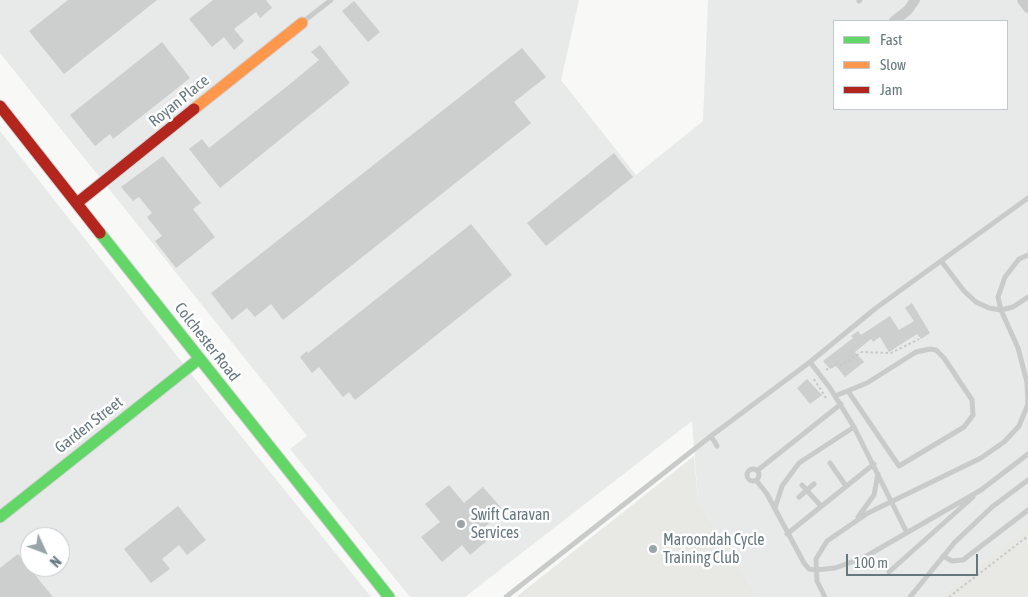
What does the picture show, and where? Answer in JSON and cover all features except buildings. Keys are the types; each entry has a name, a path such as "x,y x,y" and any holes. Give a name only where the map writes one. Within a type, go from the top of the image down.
{"main road":[{"name":"Royan Place","path":"77,204 302,23"},
{"name":"Colchester Road","path":"0,106 389,597"},
{"name":"Garden Street","path":"0,517 199,359"}],"street":[{"path":"895,20 908,10 916,0"},
{"path":"1022,0 1028,8"}],"lane":[{"path":"302,23 331,0"},
{"path":"506,597 711,436 810,362 876,308 1028,198"},
{"path":"825,597 817,581 816,559 827,541 856,520 892,500 982,458 1004,442 1019,426 1028,404 1028,382 1018,348 1001,310 998,297 1005,277 1019,259 1028,254"},
{"path":"942,262 964,291 976,302 988,308 1001,310 1018,305 1028,297"},
{"path":"835,396 867,383 916,352 930,349 936,350 944,358 972,400 973,415 964,427 898,466 848,391"},
{"path":"810,362 835,396 854,427 878,471 906,533"},
{"path":"756,480 750,481 746,474 750,469 758,470 840,404"},
{"path":"775,508 782,486 799,463 854,427"},
{"path":"711,436 716,446"},
{"path":"889,572 981,490 1028,454"},
{"path":"830,463 846,486"},
{"path":"788,534 874,464"},
{"path":"756,480 759,476 758,470"},
{"path":"856,520 874,495 878,471"},
{"path":"756,480 775,508 804,563 809,569 816,570 835,568 863,558 981,490"},
{"path":"910,597 943,556 992,507 1028,480"},
{"path":"799,497 814,484"},
{"path":"802,485 821,506"},
{"path":"943,556 952,561 963,560 1028,510"}],"path":[{"path":"826,370 836,364 841,365 862,352 891,354 919,339"},
{"path":"812,374 815,376 812,378 826,398"},
{"path":"949,597 1028,536"}],"shaded area":[{"path":"0,0 579,0 561,80 636,175 703,121 708,0 1028,0 1028,527 939,597 758,597 698,500 692,421 465,597 410,597 290,449 307,436 0,53"},
{"path":"0,131 203,389 371,597 0,597"},
{"name":"Maroondah Cycle Training Club","path":"694,456 698,500 758,597 516,597"},
{"path":"1028,527 1028,597 939,597 1024,530"}],"traffic: fast":[{"path":"100,233 389,597"},
{"path":"0,517 199,359"}],"traffic: slow":[{"path":"194,109 302,23"}],"traffic: jam":[{"path":"0,106 100,233"},
{"path":"77,203 194,109"}],"place":[{"name":"Swift Caravan Services","path":"461,524"},
{"name":"Maroondah Cycle Training Club","path":"653,549"}]}
